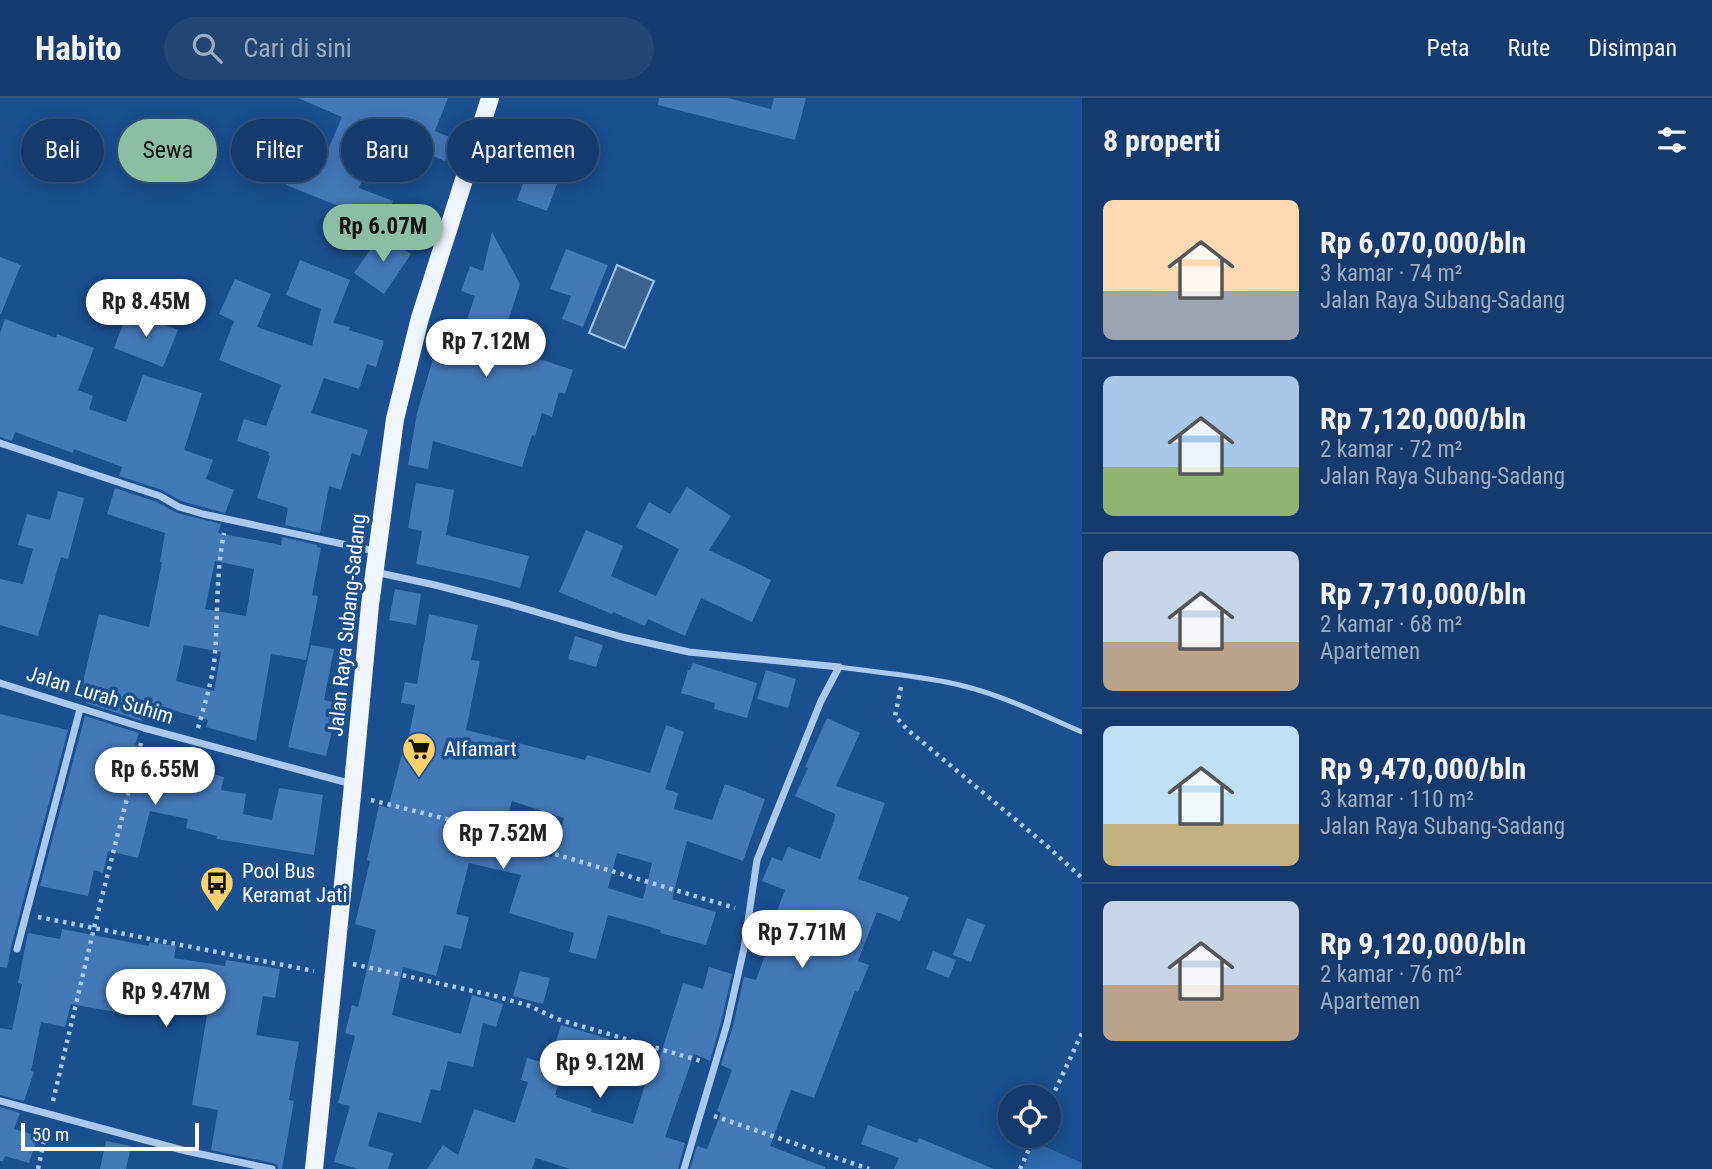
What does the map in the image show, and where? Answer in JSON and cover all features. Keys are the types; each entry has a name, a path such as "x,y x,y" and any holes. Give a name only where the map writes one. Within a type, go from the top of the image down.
{"main road":[{"name":"Jalan Raya Subang-Sadang","path":"314,1169 376,551 395,419 420,318 490,98"}],"street":[{"path":"0,443 160,496 179,507 226,520 376,551"},
{"path":"374,571 509,604 622,637 689,652 839,667 821,701 757,860 739,974 684,1169"},
{"name":"Jalan Lurah Suhim","path":"0,683 352,790"},
{"path":"16,949 80,709"},
{"path":"0,1101 186,1151 272,1169"}],"lane":[{"path":"839,667 946,682 1000,696 1082,732"}],"path":[{"path":"195,742 215,656 218,569 226,520"},
{"path":"903,676 895,716 923,744 1082,878"},
{"path":"38,1169 144,728"},
{"path":"352,790 526,838 528,846 734,907 749,914"},
{"path":"27,915 495,996 530,1006 557,1019 715,1065"},
{"path":"1058,1085 1082,1032"},
{"path":"701,1112 869,1169"},
{"path":"1020,1169 1030,1148"}],"shaded area":[{"path":"617,265 654,281 625,348 589,333"},
{"path":"1032,1148 1048,1148 1082,1163 1082,1169 1023,1169"}],"building":[{"path":"298,98 448,98 435,131 447,136 447,156 445,161 433,156 433,119 341,119 342,117"},
{"path":"659,98 728,98 771,109 774,98 806,98 795,140 658,105"},
{"path":"341,119 341,182 362,182 359,188 393,201 383,224 286,185 287,182 327,182 327,152"},
{"path":"524,182 558,182 547,211 517,200"},
{"path":"492,232 520,284 500,346 573,370 565,394 559,392 552,417 542,413 522,467 433,441 428,469 408,465 417,413 433,359 444,362 453,332 462,334 475,296 461,291 470,266 483,271"},
{"path":"381,234 411,254 384,294 354,273"},
{"path":"566,249 608,265 583,327 562,319 571,296 550,289"},
{"path":"0,257 21,265 1,314 0,314"},
{"path":"300,260 350,280 333,323 384,341 376,367 367,364 359,389 324,378 311,413 368,430 360,456 352,453 341,490 329,486 320,533 285,525 288,508 257,498 269,452 237,441 244,419 266,426 281,385 219,360 234,321 219,314 235,279 271,294 257,327 312,346 321,309 286,295"},
{"path":"128,311 178,330 163,367 114,348"},
{"path":"5,319 56,338 57,334 94,348 78,390 93,396 89,409 126,422 143,375 202,393 184,450 213,460 206,479 234,490 225,513 181,501 162,490 119,476 122,467 74,449 73,453 15,432 12,441 0,437 0,333"},
{"path":"416,483 454,490 446,535 529,556 520,588 416,564 422,531 408,528"},
{"path":"687,487 731,516 709,550 771,580 752,622 701,598 685,636 648,619 645,626 559,592 586,530 623,546 611,576 656,596 679,549 636,527 649,502 670,514"},
{"path":"115,488 157,502 177,513 221,524 218,533 281,545 282,537 321,548 312,595 318,596 306,660 271,654 256,741 206,727 208,720 146,703 142,721 86,703 87,696 80,694 99,614 149,627 162,562 165,533 107,514","holes":["215,561 254,569 246,616 205,609","184,645 221,652 214,691 176,681"]},
{"path":"58,491 84,498 68,559 61,557 38,636 0,625 0,579 23,584 33,549 18,545 27,514 50,520"},
{"path":"395,589 421,594 416,625 389,620"},
{"path":"429,614 478,625 471,660 480,661 466,730 585,760 587,755 650,773 666,725 684,732 665,789 678,793 674,809 712,820 725,784 765,799 743,861 687,841 672,899 716,912 706,945 608,915 596,959 569,952 574,933 509,913 521,875 469,863 456,914 469,917 461,949 444,945 436,976 403,967 392,1015 461,1034 472,995 503,1004 496,1027 483,1023 473,1067 448,1061 440,1091 431,1089 421,1123 378,1112 368,1146 393,1153 388,1169 358,1169 334,1162 350,1106 338,1103 355,1036 345,1033 352,1005 358,1007 376,930 355,924 370,861 367,860 379,805 388,808 404,746 407,746 415,705 401,703 405,682 417,684","holes":["512,801 564,818 552,857 500,845","617,853 652,863 643,899 608,888"]},
{"path":"575,636 603,645 596,667 568,659"},
{"path":"311,645 334,649 324,700 339,703 326,756 288,747"},
{"path":"693,663 757,683 747,718 714,709 715,703 681,693"},
{"path":"766,670 796,679 788,708 757,699"},
{"path":"0,714 68,730 7,968 0,967"},
{"path":"85,716 139,733 135,745 184,757 182,766 224,777 221,790 246,794 243,814 272,820 279,788 323,795 314,855 216,839 217,836 186,828 188,819 150,811 138,858 108,851 103,873 94,870 88,896 40,886"},
{"path":"827,718 860,733 836,786 885,803 858,879 909,897 900,921 877,912 858,961 869,965 858,992 855,991 814,1098 791,1090 770,1146 825,1169 690,1169 697,1146 707,1149 721,1113 717,1111 732,1070 721,1065 744,977 756,980 778,920 774,919 785,890 762,881 772,857 782,861 788,847 820,859 834,821 835,814 795,796"},
{"path":"967,918 985,925 971,962 953,955"},
{"path":"62,929 149,946 149,942 176,946 174,958 225,966 226,960 280,969 275,998 263,996 256,1035 299,1042 289,1100 294,1101 282,1169 278,1169 273,1163 211,1150 218,1110 192,1105 211,991 170,984 169,993 138,988 132,1015 71,1004 65,1027 41,1022 31,1071 34,1072 24,1101 0,1095 0,1028 12,1030 22,984 18,983 28,933 60,939"},
{"path":"933,951 956,960 949,978 926,969"},
{"path":"709,967 732,974 710,1061 694,1054 665,1137 685,1143 678,1169 570,1169 536,1158 532,1169 427,1169 443,1145 458,1155 474,1109 515,1123 528,1082 521,1080 527,1058 563,1068 556,1097 592,1109 591,1112 633,1124 646,1081 553,1051 561,1025 660,1057 683,983 703,989"},
{"path":"520,971 550,978 543,1004 513,996"},
{"path":"0,1107 20,1113 14,1129 38,1136 29,1163 5,1156 3,1161 0,1161"},
{"path":"868,1125 917,1143 919,1138 994,1169 894,1169 899,1158 861,1144"},
{"path":"106,1141 131,1146 126,1169 100,1169"}],"place":[{"name":"Alfamart","path":"419,779"},
{"name":"Pool Bus Keramat Jati","path":"217,913"}]}
